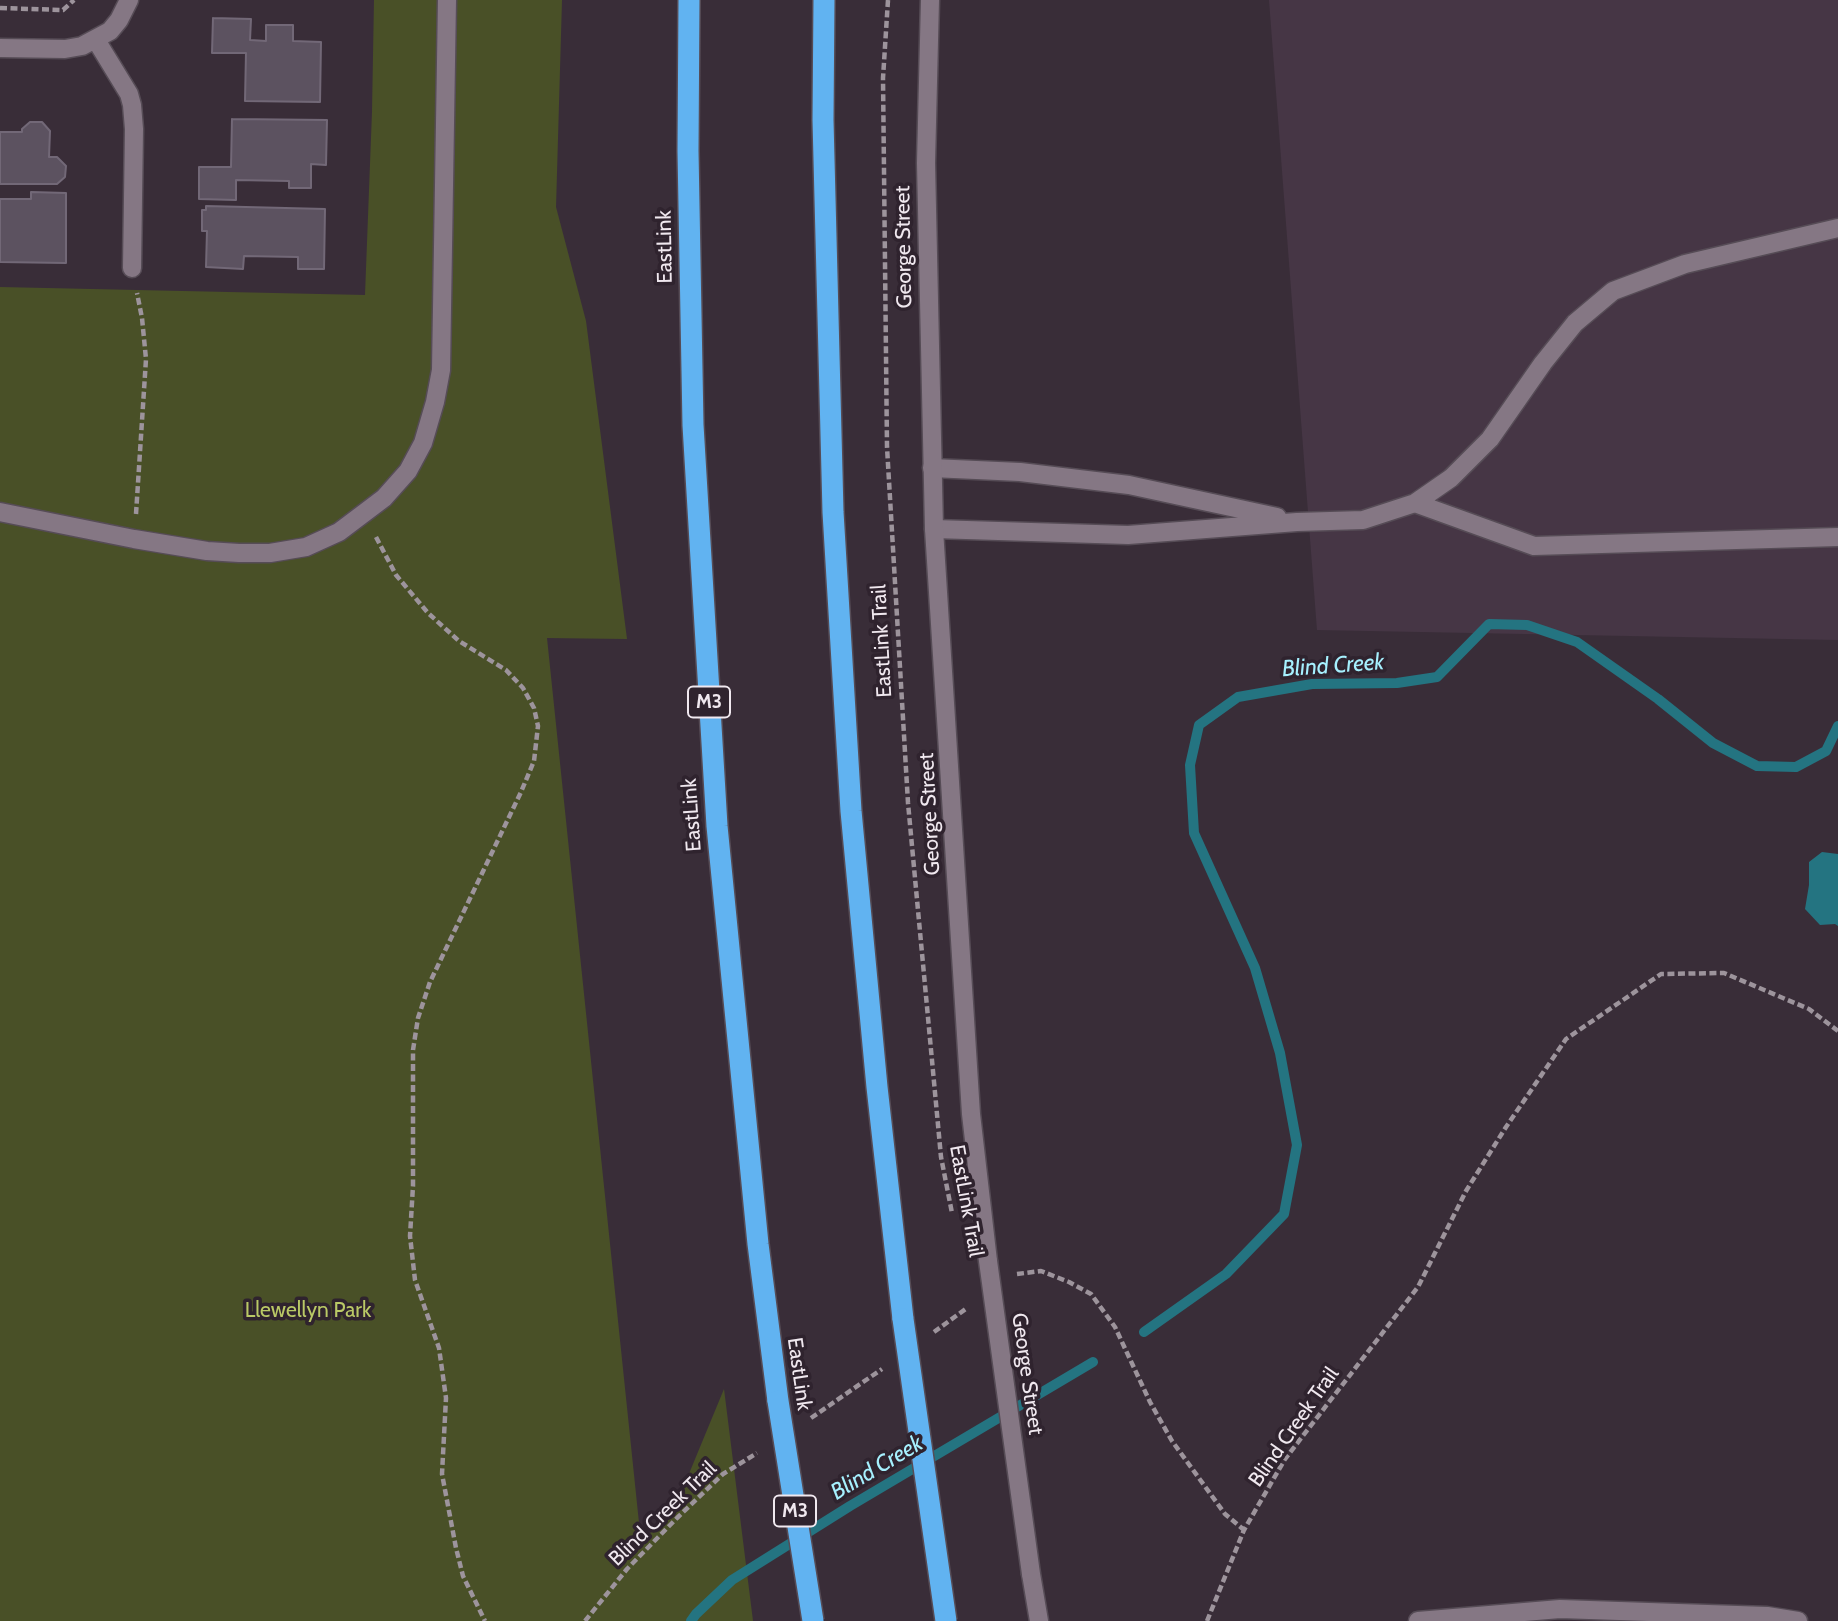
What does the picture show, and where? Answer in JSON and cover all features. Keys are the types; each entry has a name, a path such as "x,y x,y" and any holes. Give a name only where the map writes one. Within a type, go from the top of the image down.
{"highway":[{"name":"EastLink","path":"689,0 688,151 694,425 717,826 758,1244 778,1401 813,1621"},
{"path":"824,0 823,120 833,512 851,811 877,1087 903,1319 946,1621"}],"street":[{"path":"0,48 65,49 82,46 110,31 129,0"},
{"path":"0,512 207,551 270,553 306,547 339,533 384,498 408,471 423,443 435,402 440,370 447,0"},
{"name":"George Street","path":"930,0 926,163 934,529 971,1114 988,1261 1039,1621"},
{"path":"96,40 129,94 132,105 132,268"},
{"path":"934,529 1128,535 1297,522 1363,520 1415,503 1451,478 1490,439 1575,323 1613,291 1685,264 1838,228"},
{"path":"932,468 1020,472 1129,485 1297,522"},
{"path":"1415,503 1534,546 1838,537"},
{"path":"1419,1621 1560,1609 1767,1616 1798,1621"}],"path":[{"path":"0,8 63,10 74,0"},
{"name":"EastLink Trail","path":"888,0 883,78 887,447 908,803 942,1157 954,1223"},
{"path":"132,268 142,318 146,359 134,539"},
{"path":"365,513 396,575 459,641 506,670 523,688 534,708 538,726 534,761 430,982 418,1018 413,1050 413,1186 410,1237 415,1280 439,1348 446,1398 442,1474 456,1548 463,1576 485,1621"},
{"name":"Blind Creek Trail","path":"1207,1621 1244,1530 1286,1459 1418,1287 1466,1191 1566,1039 1661,974 1724,973 1810,1009 1838,1031"},
{"path":"1014,1274 1041,1271 1091,1294 1115,1327 1150,1402 1172,1441 1225,1514 1244,1530"},
{"path":"927,1337 971,1305"},
{"path":"803,1424 883,1368"},
{"name":"Blind Creek Trail","path":"584,1620 627,1569 677,1518 723,1474 757,1452"}],"shaded area":[{"path":"1269,0 1838,0 1838,640 1317,630"}],"green space":[{"name":"Llewellyn Park","path":"374,0 562,0 556,207 586,321 627,639 547,638 641,1542 674,1510 724,1389 753,1621 0,1621 0,287 365,295"}],"water":[{"path":"1822,852 1838,854 1838,926 1820,925 1805,909 1809,862"}],"building":[{"path":"213,18 251,19 250,40 266,41 266,25 293,25 293,41 321,42 320,102 245,101 246,53 212,53"},
{"path":"232,119 327,120 326,165 311,164 311,188 289,188 289,181 236,180 236,200 199,199 199,167 231,167"},
{"path":"30,122 42,122 50,131 49,157 57,157 66,166 65,177 57,184 0,184 0,132 22,132"},
{"path":"31,192 66,193 66,263 0,262 0,199 31,199"},
{"path":"206,206 325,209 324,269 298,269 298,257 244,256 243,269 206,267 207,231 202,231 202,210 206,210"}],"waterway":[{"name":"Blind Creek","path":"1144,1332 1226,1274 1284,1214 1297,1145 1280,1053 1255,968 1194,833 1190,765 1199,725 1238,697 1312,684 1397,683 1437,677 1489,624 1527,625 1577,642 1658,699 1713,743 1757,766 1796,767 1826,751 1838,726"},
{"name":"Blind Creek","path":"691,1621 732,1580 850,1506 1093,1362"}]}
